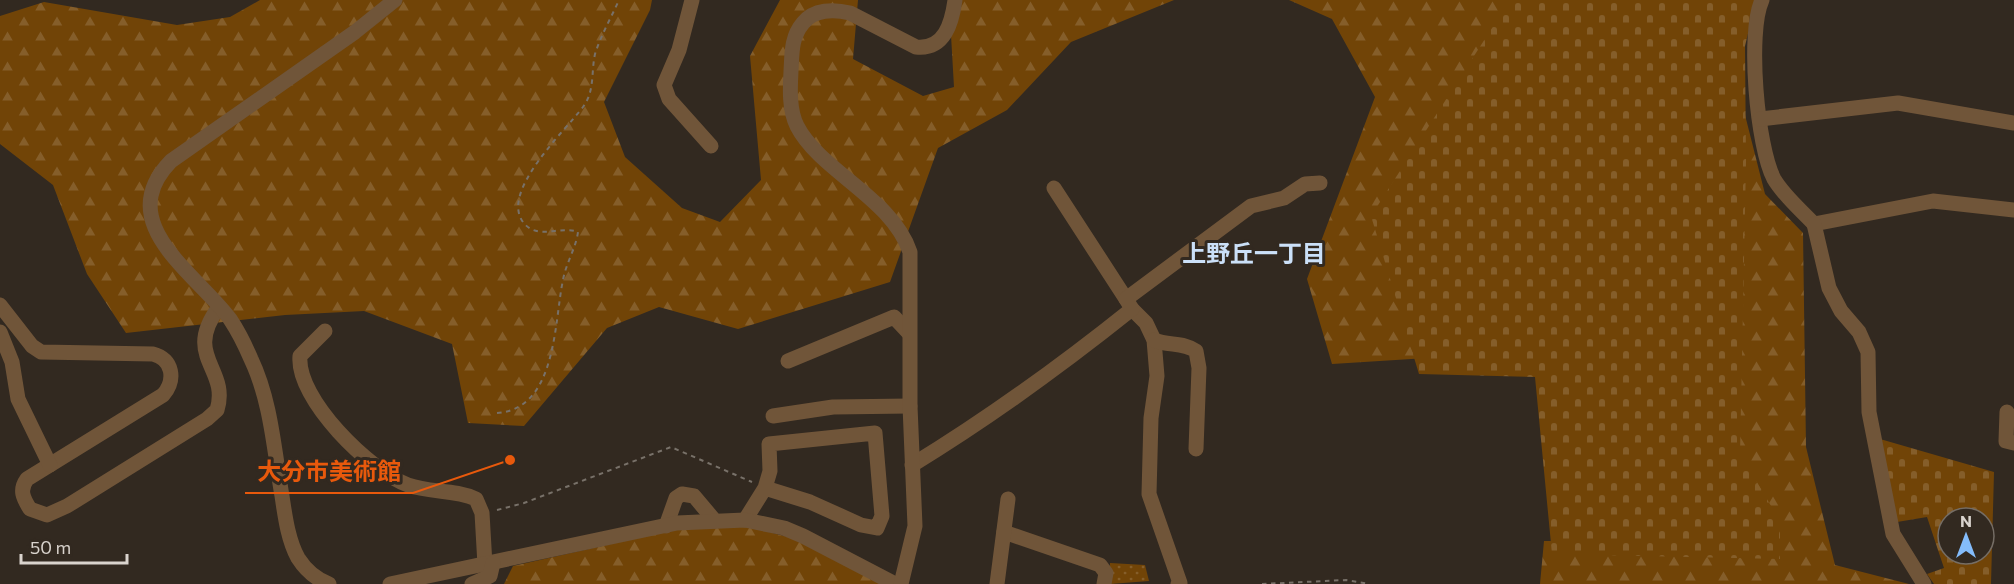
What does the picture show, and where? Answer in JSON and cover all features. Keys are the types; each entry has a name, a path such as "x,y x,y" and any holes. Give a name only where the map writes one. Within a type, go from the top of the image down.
{"street":[{"path":"328,584 305,567 294,550 260,380 242,339 219,307 170,253 156,232 151,215 151,200 158,177 171,161 355,32 395,0"},
{"path":"692,0 679,50 664,85 669,99 711,146"},
{"path":"901,584 915,526 910,406 910,252 902,233 855,183 825,158 796,125 792,111 790,86 792,43 803,22 825,11 838,10 849,13 916,47 923,48 947,33 952,24 956,0"},
{"path":"1762,0 1754,33 1764,150 1773,176 1814,224 1829,288 1841,311 1859,332 1868,352 1869,412 1893,534 1900,549 1924,584"},
{"path":"1760,119 1898,103 2014,123"},
{"path":"912,465 1000,408 1251,206 1284,198 1305,184 1320,183"},
{"path":"1054,189 1129,304 1146,322 1154,340 1157,376 1151,418 1149,494 1178,574 1180,583 1178,584"},
{"path":"1814,224 1933,201 2014,210"},
{"path":"0,304 32,346 41,352 153,354 165,359 170,366 171,381 163,395 27,479 23,485 25,501 37,514 47,515 67,506 217,410 220,397 204,338 206,327 219,307"},
{"path":"788,361 894,317 909,333"},
{"path":"325,331 300,356 299,367 305,383 336,430 370,462 410,486 462,493 476,499 482,513 490,576 472,584"},
{"path":"0,332 12,362 18,399 50,465"},
{"path":"1154,340 1167,345 1189,345 1196,351 1199,368 1196,449"},
{"path":"773,416 833,407 910,406"},
{"path":"2007,412 2006,441 2014,443"},
{"path":"745,520 765,488 770,471 769,444 875,433 882,516 877,528 861,525 810,501 765,488"},
{"path":"666,526 676,498 682,494 694,496 715,521"},
{"path":"998,584 1008,499"},
{"path":"390,584 666,526 745,520 784,528 803,536 895,584"},
{"path":"1004,532 1100,565 1106,573 1104,584"}],"path":[{"path":"497,412 519,408 537,387 549,362 558,329 563,278 569,254 577,239 576,230 539,232 524,224 519,209 521,192 549,147 585,105 593,83 595,57 619,0"},
{"path":"482,513 524,503 671,447 765,488"},
{"path":"1262,584 1346,580 1369,584"}],"green space":[{"path":"260,0 652,0 650,10 604,102 625,157 682,208 720,222 761,180 750,56 780,0 858,0 853,59 923,96 954,87 949,0 1174,0 1071,42 1007,110 938,148 890,282 738,329 659,307 607,328 524,426 468,423 452,344 364,311 285,315 126,333 87,274 53,185 0,144 0,16 44,2 177,25 230,17"},
{"path":"1289,0 1519,0 1744,111 1765,194 1803,233 1806,447 1835,565 1909,584 1540,584 1544,541 1710,542 1690,187 1443,357 1332,364 1307,279 1375,97 1332,19"},
{"path":"1510,0 1756,0 1745,46 1746,162 1740,454 1780,521 1780,559 1552,554 1535,377 1419,374 1371,216"},
{"path":"1880,439 1994,472 1993,506 1936,506 1936,544 1927,517 1897,522"},
{"path":"746,526 796,539 881,584 504,584 513,566 678,529"},
{"path":"1110,563 1145,565 1149,581 1110,584"},
{"path":"1943,566 1991,566 1991,584 1934,584 1927,574 1944,568"}],"place":[{"name":"大分市美術館","path":"510,460"}],"district":[{"name":"上野丘一丁目","path":"1254,254"}]}
